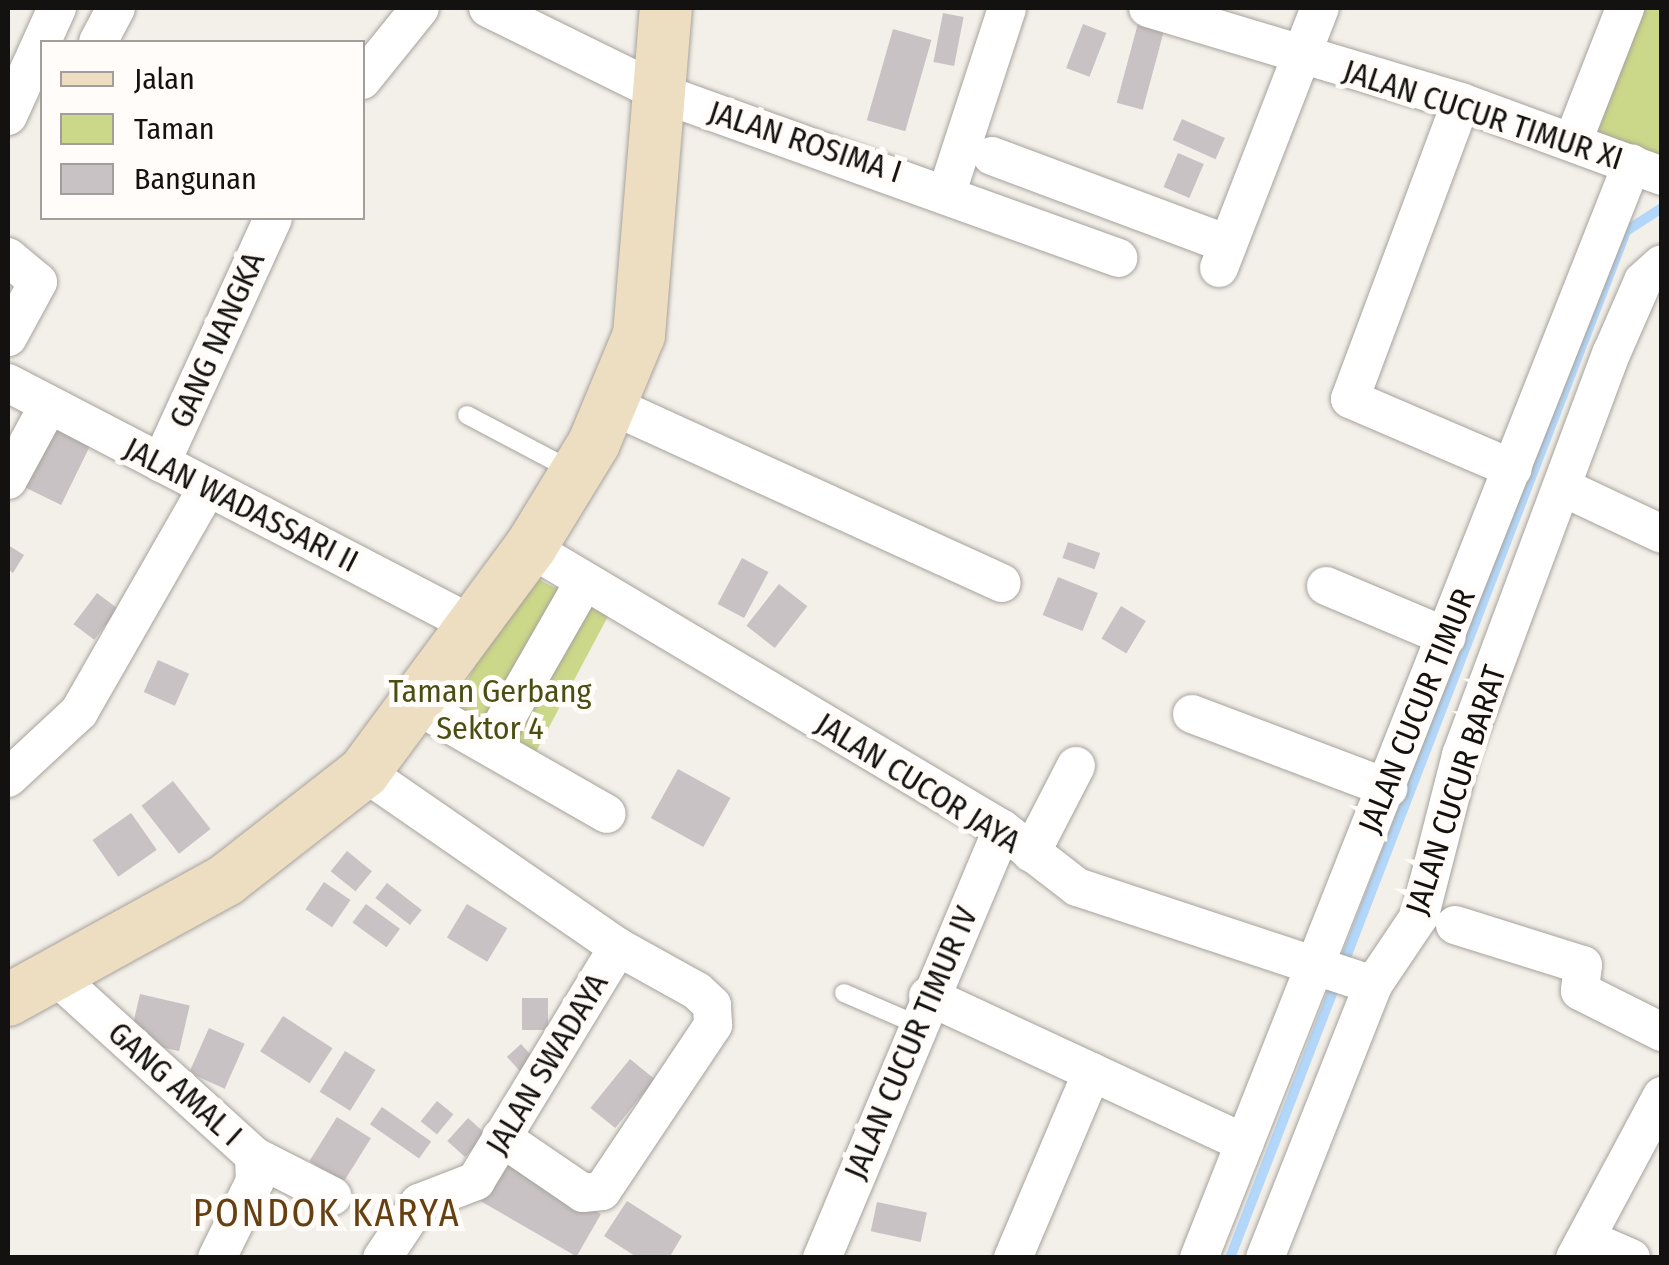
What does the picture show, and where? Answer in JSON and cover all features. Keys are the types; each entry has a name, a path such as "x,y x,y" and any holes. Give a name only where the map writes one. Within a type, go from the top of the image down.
{"main road":[{"path":"8,1000 58,978 226,880 364,772 420,708 530,548 578,473 612,406 642,318 663,94 666,8"}],"street":[{"path":"42,40 57,8"},
{"path":"99,40 116,8"},
{"path":"365,76 420,8"},
{"path":"488,8 663,94"},
{"path":"948,189 1006,8"},
{"path":"1148,8 1304,57"},
{"path":"992,156 1223,256 1320,8"},
{"path":"1573,141 1624,8"},
{"path":"8,114 40,45"},
{"name":"JALAN CUCUR TIMUR XI","path":"1304,57 1461,102 1647,170"},
{"name":"JALAN ROSIMA I","path":"663,94 948,189 1118,258"},
{"path":"1461,102 1350,399 1513,469"},
{"name":"JALAN CUCUR TIMUR","path":"1199,1258 1322,965 1513,469 1647,170"},
{"name":"GANG NANGKA","path":"161,463 272,220"},
{"path":"8,256 38,282 8,337"},
{"name":"JALAN CUCUR BARAT","path":"1265,1258 1369,984 1420,915 1461,754 1643,282 1662,264"},
{"name":"JALAN WADASSARI II","path":"8,383 475,626"},
{"path":"8,480 48,406"},
{"path":"612,406 1002,583"},
{"path":"8,778 79,712 208,487"},
{"path":"1562,487 1662,534"},
{"name":"JALAN CUCOR JAYA","path":"530,548 1017,841 1077,887 1322,965 1369,984"},
{"path":"490,746 584,582"},
{"path":"1326,586 1447,637"},
{"path":"420,708 607,814"},
{"path":"1192,714 1388,788"},
{"name":"JALAN CUCUR TIMUR IV","path":"822,1258 922,1010 1017,841 1076,766"},
{"name":"JALAN SWADAYA","path":"364,772 618,947 472,1185 419,1203 382,1258"},
{"path":"1455,926 1583,965 1580,991 1662,1032"},
{"path":"501,1137 584,1194 602,1191 713,1025 712,1005 697,992 618,947"},
{"name":"GANG AMAL I","path":"58,978 254,1156 255,1181 217,1258"},
{"path":"922,1010 1092,1072 1245,1143"},
{"path":"1013,1258 1092,1072"},
{"path":"1632,1258 1582,1251 1656,1118"},
{"path":"254,1156 332,1196"}],"lane":[{"path":"468,415 578,473"},
{"path":"844,993 922,1010"}],"green space":[{"path":"1628,8 1661,8 1661,178 1576,144"},
{"name":"Taman Gerbang Sektor 4","path":"525,572 608,616 519,783 436,739"}],"building":[{"path":"1141,12 1167,19 1143,110 1117,103"},
{"path":"943,13 964,17 954,66 933,62"},
{"path":"1083,24 1106,33 1089,77 1066,68"},
{"path":"893,29 931,40 905,131 867,120"},
{"path":"1182,119 1225,138 1216,159 1173,140"},
{"path":"1178,153 1204,164 1189,198 1164,187"},
{"path":"46,422 91,444 61,505 16,483"},
{"path":"1068,542 1100,553 1095,569 1062,558"},
{"path":"8,545 24,555 13,573 8,569"},
{"path":"742,558 768,572 744,618 718,604"},
{"path":"1058,577 1098,593 1083,631 1043,615"},
{"path":"779,584 807,606 775,648 746,626"},
{"path":"97,593 118,609 94,640 74,624"},
{"path":"1121,606 1146,621 1126,654 1101,639"},
{"path":"158,660 189,674 175,706 144,692"},
{"path":"678,769 730,798 703,847 651,818"},
{"path":"173,781 211,829 179,854 141,806"},
{"path":"131,813 157,850 118,877 92,840"},
{"path":"347,851 372,871 356,891 331,871"},
{"path":"324,882 351,900 332,927 306,909"},
{"path":"387,883 422,910 410,925 375,898"},
{"path":"366,904 400,929 386,947 352,923"},
{"path":"467,904 507,928 487,962 447,937"},
{"path":"140,994 190,1005 179,1051 129,1040"},
{"path":"522,998 548,998 548,1030 522,1030"},
{"path":"283,1016 332,1048 310,1083 260,1051"},
{"path":"209,1028 245,1044 225,1089 189,1073"},
{"path":"521,1044 537,1062 523,1075 507,1057"},
{"path":"345,1051 376,1070 350,1111 320,1092"},
{"path":"630,1059 655,1079 615,1128 590,1108"},
{"path":"437,1101 453,1114 437,1134 421,1121"},
{"path":"382,1107 431,1141 419,1159 370,1124"},
{"path":"337,1117 371,1138 343,1182 309,1161"},
{"path":"468,1118 486,1134 465,1157 447,1141"},
{"path":"504,1158 601,1214 576,1256 480,1200"},
{"path":"627,1201 682,1236 669,1258 638,1258 604,1236"},
{"path":"877,1202 927,1213 921,1242 871,1231"}],"waterway":[{"path":"1230,1258 1626,231 1662,208"}],"district":[{"name":"PONDOK KARYA","path":"327,1214"}]}
